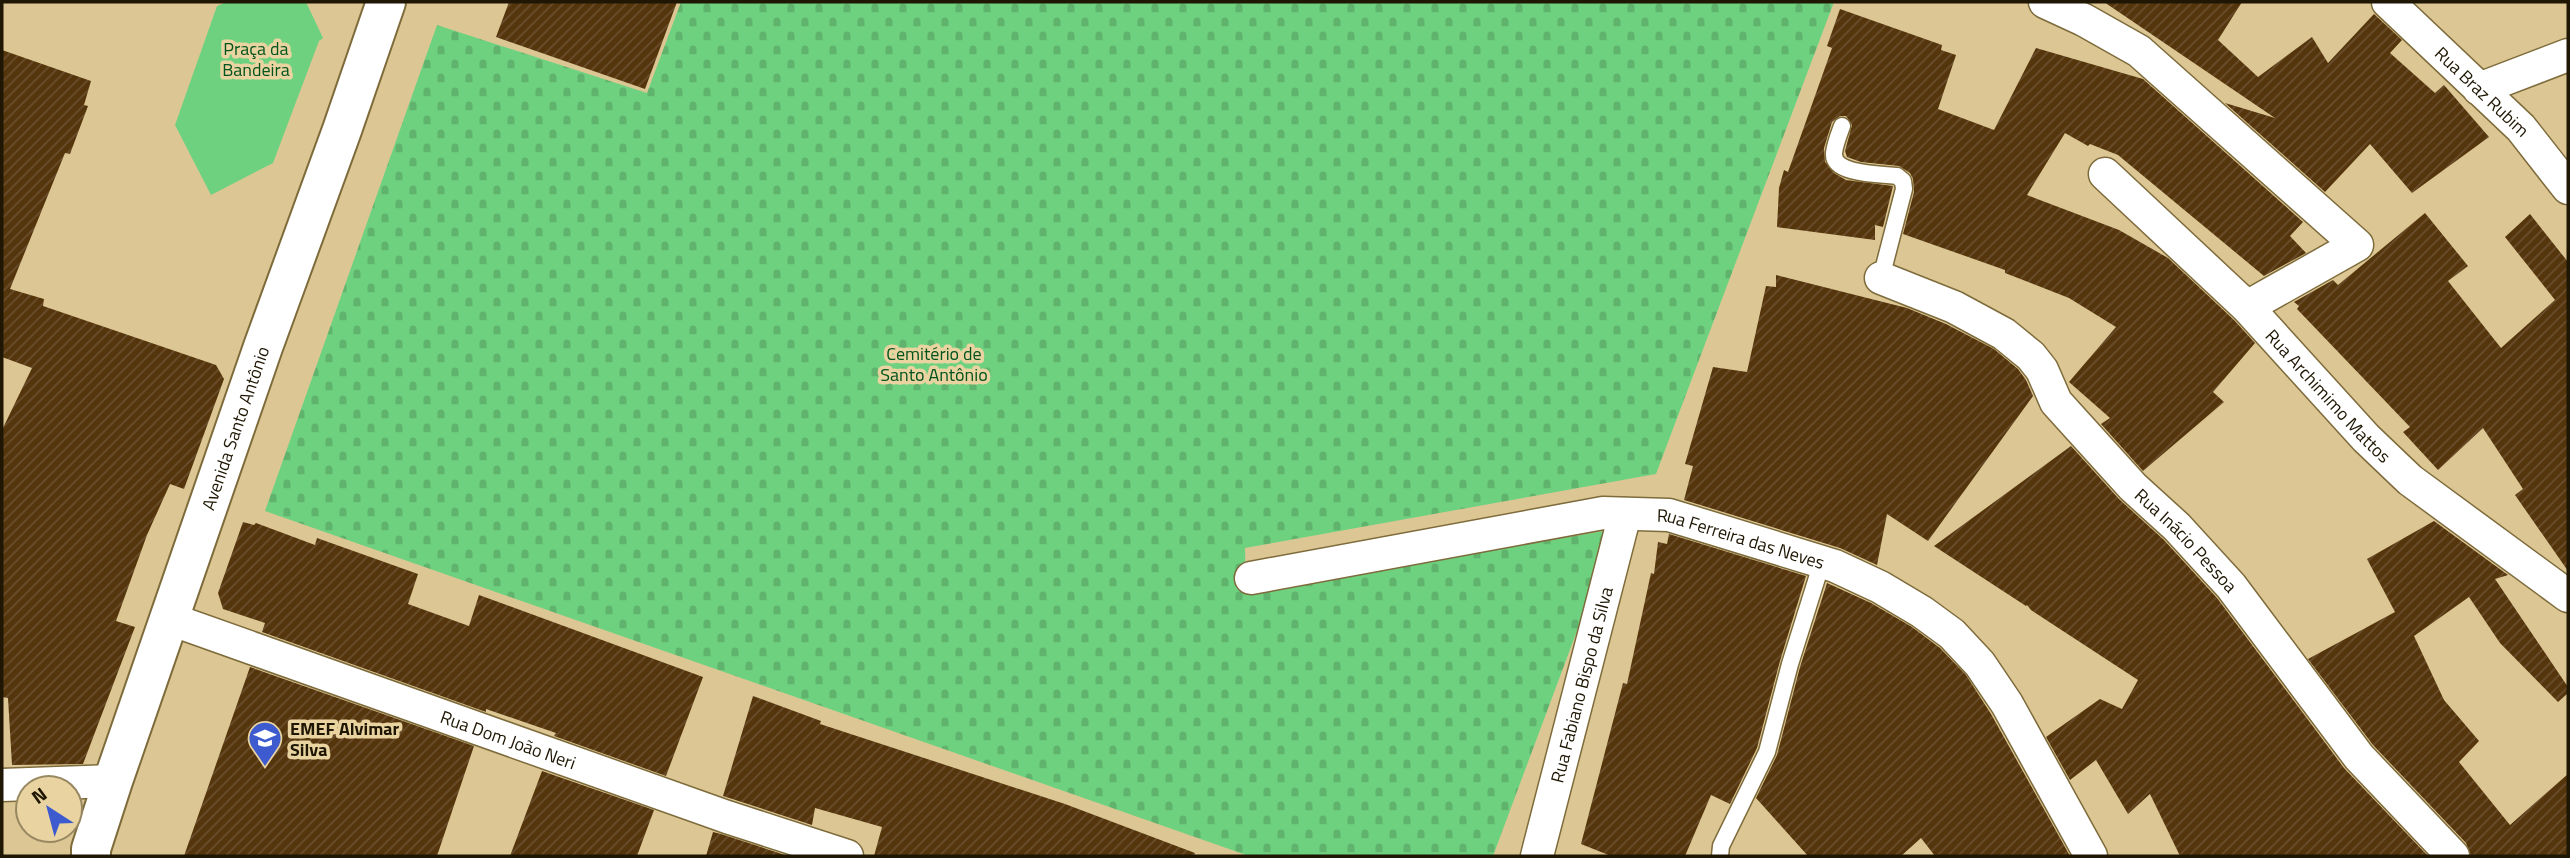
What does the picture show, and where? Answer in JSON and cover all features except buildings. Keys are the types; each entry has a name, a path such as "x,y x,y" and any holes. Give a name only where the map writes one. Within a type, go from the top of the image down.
{"street":[{"name":"Avenida Santo Antônio","path":"91,856 113,781 386,2"},
{"path":"2045,2 2139,51 2357,244 2247,307"},
{"name":"Rua Braz Rubim","path":"2388,2 2521,128 2568,188"},
{"path":"2479,89 2568,55"},
{"name":"Rua Archimimo Mattos","path":"2105,174 2247,307 2366,438 2410,480 2568,596"},
{"name":"Rua Inácio Pessoa","path":"1881,278 1954,307 2004,334 2031,356 2042,370 2056,402 2133,487 2177,527 2231,586 2359,757 2453,856"},
{"name":"Rua Ferreira das Neves","path":"1251,578 1603,513 1669,514 1822,562 1880,587 1922,612 1952,634 1980,664 2007,704 2091,856"},
{"name":"Rua Fabiano Bispo da Silva","path":"1547,854 1625,514"},
{"name":"Rua Dom João Neri","path":"170,619 727,817 847,856"},
{"path":"2,785 113,781"}],"lane":[{"path":"1842,126 1834,153 1838,165 1846,170 1897,176 1903,181 1904,189 1881,278"},
{"path":"1720,856 1721,846 1767,752 1790,664 1822,562"}],"green space":[{"name":"Praça da Bandeira","path":"227,2 306,2 323,38 319,41 273,163 211,195 175,125 217,6"},
{"name":"Cemitério de Santo Antônio","path":"681,2 1834,2 1656,474 1245,548 1246,593 1615,529 1493,856 1249,856 265,511 437,25 647,93"}],"place":[{"name":"EMEF Alvimar Silva","path":"265,768"}]}
